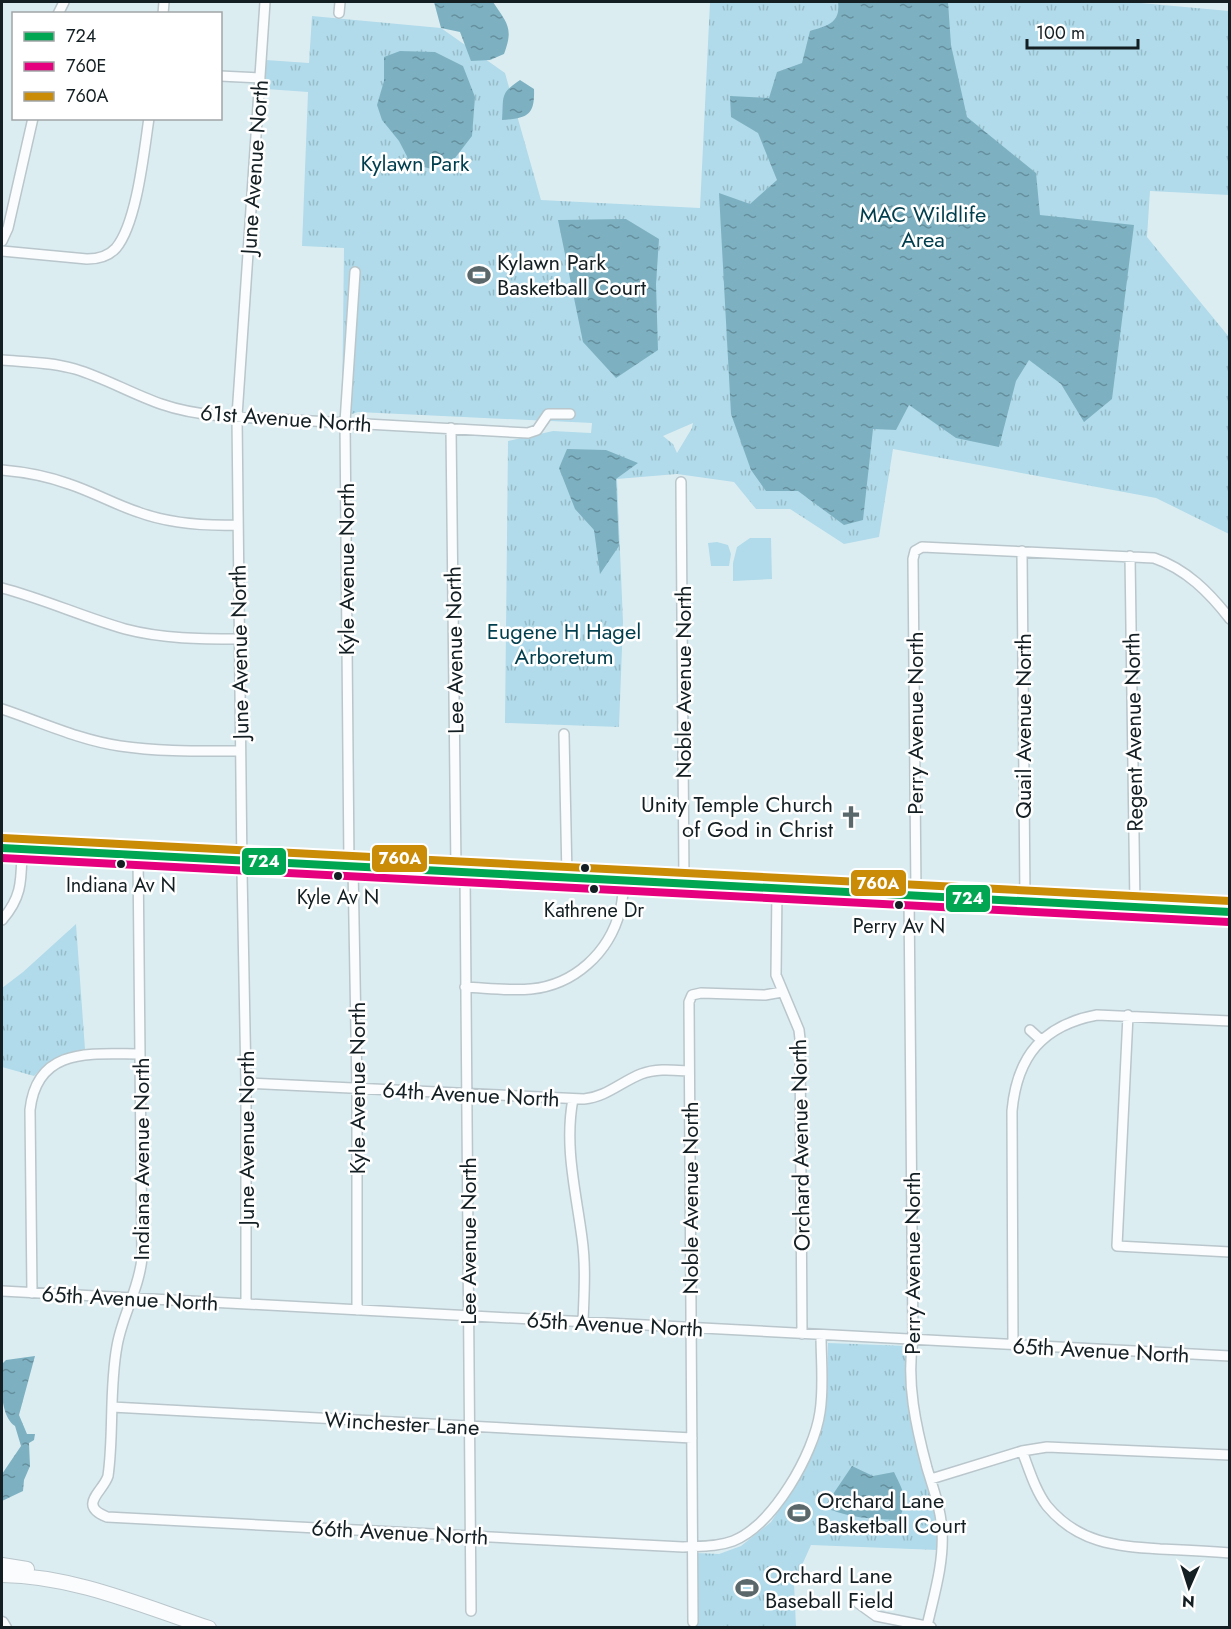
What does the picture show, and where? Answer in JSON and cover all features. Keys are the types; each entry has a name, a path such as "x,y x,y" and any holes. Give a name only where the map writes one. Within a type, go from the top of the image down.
{"highway":[{"path":"2,1564 74,1579 100,1587 131,1601"},
{"path":"2,1575 28,1576 74,1583 208,1628"}],"main road":[{"path":"2,1623 5,1628"}],"street":[{"name":"June Avenue North","path":"246,1304 246,1083 241,861 237,417 265,2"},
{"path":"339,13 340,2"},
{"path":"222,76 260,78"},
{"path":"2,241 8,228 33,120"},
{"path":"2,251 99,259 117,248 131,214 140,181 149,120"},
{"path":"109,254 117,262"},
{"name":"Kyle Avenue North","path":"355,272 345,422 351,866 357,1088 357,1310"},
{"name":"61st Avenue North","path":"2,360 73,368 179,410 237,417 528,433 537,430 548,414 570,414"},
{"name":"Lee Avenue North","path":"451,428 468,1094 471,1611"},
{"path":"2,470 45,476 139,513 166,520 194,525 238,525"},
{"name":"Noble Avenue North","path":"681,482 684,882"},
{"name":"Perry Avenue North","path":"929,1627 942,1551 942,1530 939,1509 919,1438 911,1379 913,1340 911,905 913,895 913,559 915,551 922,547 1022,551"},
{"path":"1022,551 1154,558 1180,569 1191,577 1230,619"},
{"name":"Quail Avenue North","path":"1022,551 1025,901"},
{"name":"Regent Avenue North","path":"1130,556 1135,907"},
{"path":"2,588 151,635 177,638 240,639"},
{"path":"2,709 91,740 120,746 168,750 240,751"},
{"path":"564,734 567,877"},
{"path":"2,848 1230,912"},
{"path":"2,920 20,892 22,849"},
{"name":"Indiana Avenue North","path":"107,1517 95,1510 93,1504 94,1497 105,1484 108,1476 116,1348 126,1311 133,1298 141,1272 142,1258 138,855"},
{"path":"465,987 531,989 550,986 582,969 595,957 615,927 624,879"},
{"name":"Orchard Avenue North","path":"777,888 776,975 799,1030 800,1039 802,1334"},
{"name":"Noble Avenue North","path":"693,1622 689,1002 692,995 701,993 765,996 782,992"},
{"path":"1013,1345 1011,1111 1017,1080 1027,1059 1041,1040 1053,1031 1082,1018 1097,1015 1230,1021"},
{"path":"1128,1015 1118,1246 1230,1252"},
{"path":"1030,1030 1041,1040"},
{"path":"32,1293 30,1110 36,1086 51,1066 74,1055 140,1054"},
{"name":"64th Avenue North","path":"246,1083 573,1099 603,1095 644,1073 657,1070 689,1071"},
{"path":"573,1099 570,1150 585,1269 583,1322"},
{"name":"65th Avenue North","path":"2,1291 1230,1356"},
{"path":"693,1546 718,1545 732,1541 757,1527 776,1504 801,1465 810,1448 820,1412 821,1335"},
{"name":"Winchester Lane","path":"112,1407 692,1438"},
{"path":"931,1479 1022,1451 1064,1446 1230,1455"},
{"path":"1022,1451 1036,1489 1064,1529 1109,1544 1230,1553"},
{"name":"66th Avenue North","path":"107,1517 693,1546"},
{"path":"858,1603 876,1616 929,1627"}],"green space":[{"name":"MAC Wildlife Area","path":"710,2 1130,2 1229,11 1229,195 1150,191 1147,237 1229,337 1229,534 1156,498 893,449 879,537 844,544 790,509 756,509 734,482 677,474 617,479 623,622 619,727 505,723 508,441 553,431 591,433 592,423 358,412 352,414 342,409 344,248 302,246 308,92 266,89 266,60 309,63 312,16 441,28 505,73 541,200 700,208","holes":["693,423 677,453 673,444 663,436"]},
{"path":"750,538 771,538 772,579 733,581 733,563 737,547"},
{"path":"717,542 728,545 731,554 729,566 711,566 708,543"},
{"path":"76,924 85,1049 57,1058 34,1076 2,1067 2,988"},
{"path":"828,1343 907,1346 909,1410 936,1516 937,1550 811,1545 794,1583 796,1627 690,1628 697,1553 719,1554 741,1546 771,1522 795,1485 818,1442 827,1393"}],"water":[{"path":"434,2 493,2 508,26 509,32 504,54 490,60 471,61 460,32 441,28"},
{"path":"838,2 948,2 951,45 967,117 1036,173 1040,215 1134,225 1112,399 1084,422 1061,384 1029,360 1016,381 999,447 956,438 909,405 896,430 873,429 863,520 844,525 798,491 766,491 751,470 731,414 719,193 750,204 777,180 758,133 731,117 730,96 769,98 777,72 802,63 810,31 827,25 835,19"},
{"path":"400,51 435,52 463,66 475,97 472,136 455,158 432,169 411,164 399,141 382,120 377,105 384,81 384,57"},
{"path":"520,80 534,89 531,110 528,114 518,118 502,120 504,97 509,89"},
{"path":"626,219 659,239 656,284 658,350 616,378 583,342 558,220"},
{"path":"567,449 606,450 638,463 616,479 619,546 600,574 594,530 575,509 559,468"},
{"path":"35,1356 19,1415 27,1434 35,1434 34,1440 29,1443 30,1466 24,1480 23,1491 2,1501 2,1474 21,1446 15,1426 6,1415 4,1407 2,1364 6,1360"},
{"path":"852,1466 873,1476 894,1472 904,1496 904,1507 898,1520 850,1515 825,1506"}],"transit line":[{"name":"760A","path":"3,838 1230,901"},
{"name":"724","path":"2,848 1230,912"},
{"name":"760E","path":"2,858 1229,922"}],"place":[{"name":"Kylawn Park Basketball Court","path":"479,275"},
{"name":"Unity Temple Church of God in Christ","path":"851,817"},
{"name":"Indiana Av N","path":"121,864"},
{"name":"Kyle Av N","path":"338,876"},
{"name":"Kathrene Dr","path":"594,889"},
{"name":"Perry Av N","path":"899,905"},
{"name":"Orchard Lane Basketball Court","path":"799,1513"},
{"name":"Orchard Lane Baseball Field","path":"747,1588"}],"park label":[{"name":"Kylawn Park","path":"415,163"},
{"name":"Eugene H Hagel Arboretum","path":"564,644"}]}
